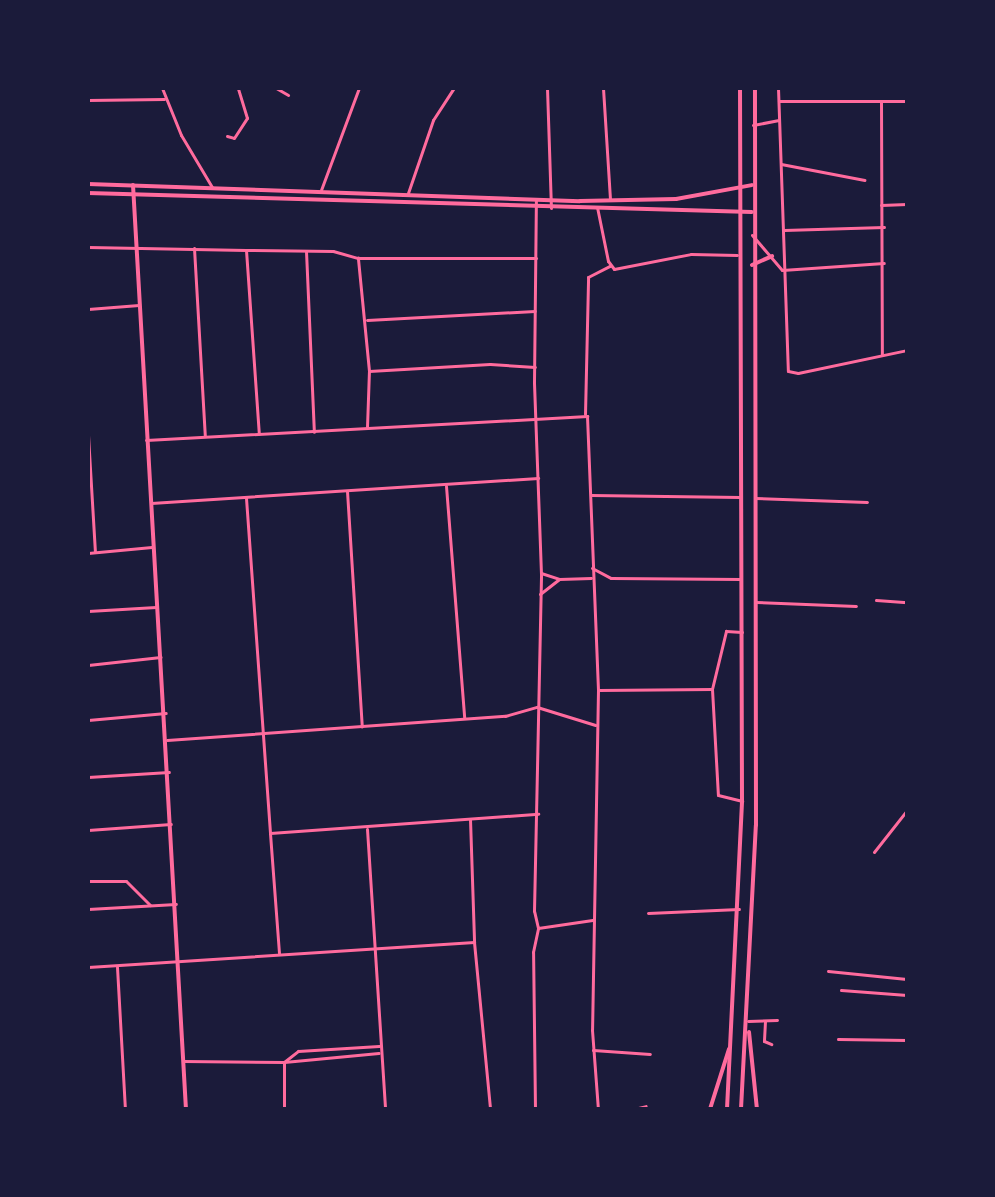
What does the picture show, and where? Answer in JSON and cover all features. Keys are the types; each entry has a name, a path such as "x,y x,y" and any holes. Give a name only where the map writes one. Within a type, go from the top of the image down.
{"main road":[{"path":"727,1109 742,801 737,255 740,88"},
{"path":"741,1109 748,1022 756,825 751,267 755,88"},
{"path":"88,184 611,201 676,199 738,185 752,185"},
{"path":"133,185 152,547 166,713 176,960 186,1109"},
{"path":"88,193 752,212"},
{"path":"751,267 759,259 772,256"},
{"path":"748,1022 757,1109"},
{"path":"710,1109 732,1040"}],"street":[{"path":"162,88 212,187"},
{"path":"227,136 234,138 247,118 238,88"},
{"path":"276,88 288,95"},
{"path":"321,190 359,88"},
{"path":"407,193 433,120 454,88"},
{"path":"547,88 551,208"},
{"path":"603,88 611,201"},
{"path":"778,88 782,270 788,371 798,373 907,350"},
{"path":"88,100 166,99"},
{"path":"777,101 907,101"},
{"path":"881,101 881,205 884,227 882,354"},
{"path":"753,125 778,120"},
{"path":"781,164 864,180"},
{"path":"535,1109 533,952 538,928 534,911 541,573 535,367 536,199"},
{"path":"881,205 907,204"},
{"path":"597,207 610,266"},
{"path":"783,230 884,227"},
{"path":"752,235 782,270"},
{"path":"88,247 306,251 358,258 536,258"},
{"path":"194,248 205,437"},
{"path":"246,250 259,434"},
{"path":"306,251 314,432"},
{"path":"610,266 618,270 691,254 737,255"},
{"path":"358,258 369,371 367,428"},
{"path":"782,270 884,263"},
{"path":"602,1109 598,1109 593,1050 592,920 598,690 585,414 588,277 610,266"},
{"path":"88,309 139,305"},
{"path":"366,320 535,311"},
{"path":"369,371 490,364 535,367"},
{"path":"146,440 585,414"},
{"path":"88,435 95,552"},
{"path":"150,503 538,478"},
{"path":"446,485 464,717"},
{"path":"347,490 362,727"},
{"path":"590,495 740,497"},
{"path":"246,498 279,953"},
{"path":"754,498 867,502"},
{"path":"88,553 152,547"},
{"path":"590,566 611,578 741,579"},
{"path":"541,573 559,579 591,578"},
{"path":"540,594 559,579"},
{"path":"876,600 907,602"},
{"path":"755,602 856,606"},
{"path":"88,611 157,607"},
{"path":"742,632 726,631 712,689 718,795 742,801"},
{"path":"88,665 161,657"},
{"path":"598,690 712,689"},
{"path":"167,740 505,716 540,707 595,725"},
{"path":"88,720 166,713"},
{"path":"88,777 169,772"},
{"path":"874,852 907,810"},
{"path":"270,833 538,814"},
{"path":"470,819 474,942 490,1109"},
{"path":"88,830 171,824"},
{"path":"367,828 371,952 385,1109"},
{"path":"88,881 126,881 150,905"},
{"path":"88,909 176,904"},
{"path":"648,913 739,909"},
{"path":"538,928 592,920"},
{"path":"88,967 279,953 371,952 474,942"},
{"path":"117,967 125,1109"},
{"path":"828,971 907,979"},
{"path":"841,990 907,995"},
{"path":"748,1022 777,1020"},
{"path":"765,1021 764,1041 771,1044"},
{"path":"838,1039 907,1040"},
{"path":"284,1062 298,1051 379,1046"},
{"path":"593,1050 650,1054"},
{"path":"183,1061 284,1062 379,1053"},
{"path":"284,1062 284,1109"},
{"path":"634,1109 646,1106"}]}
